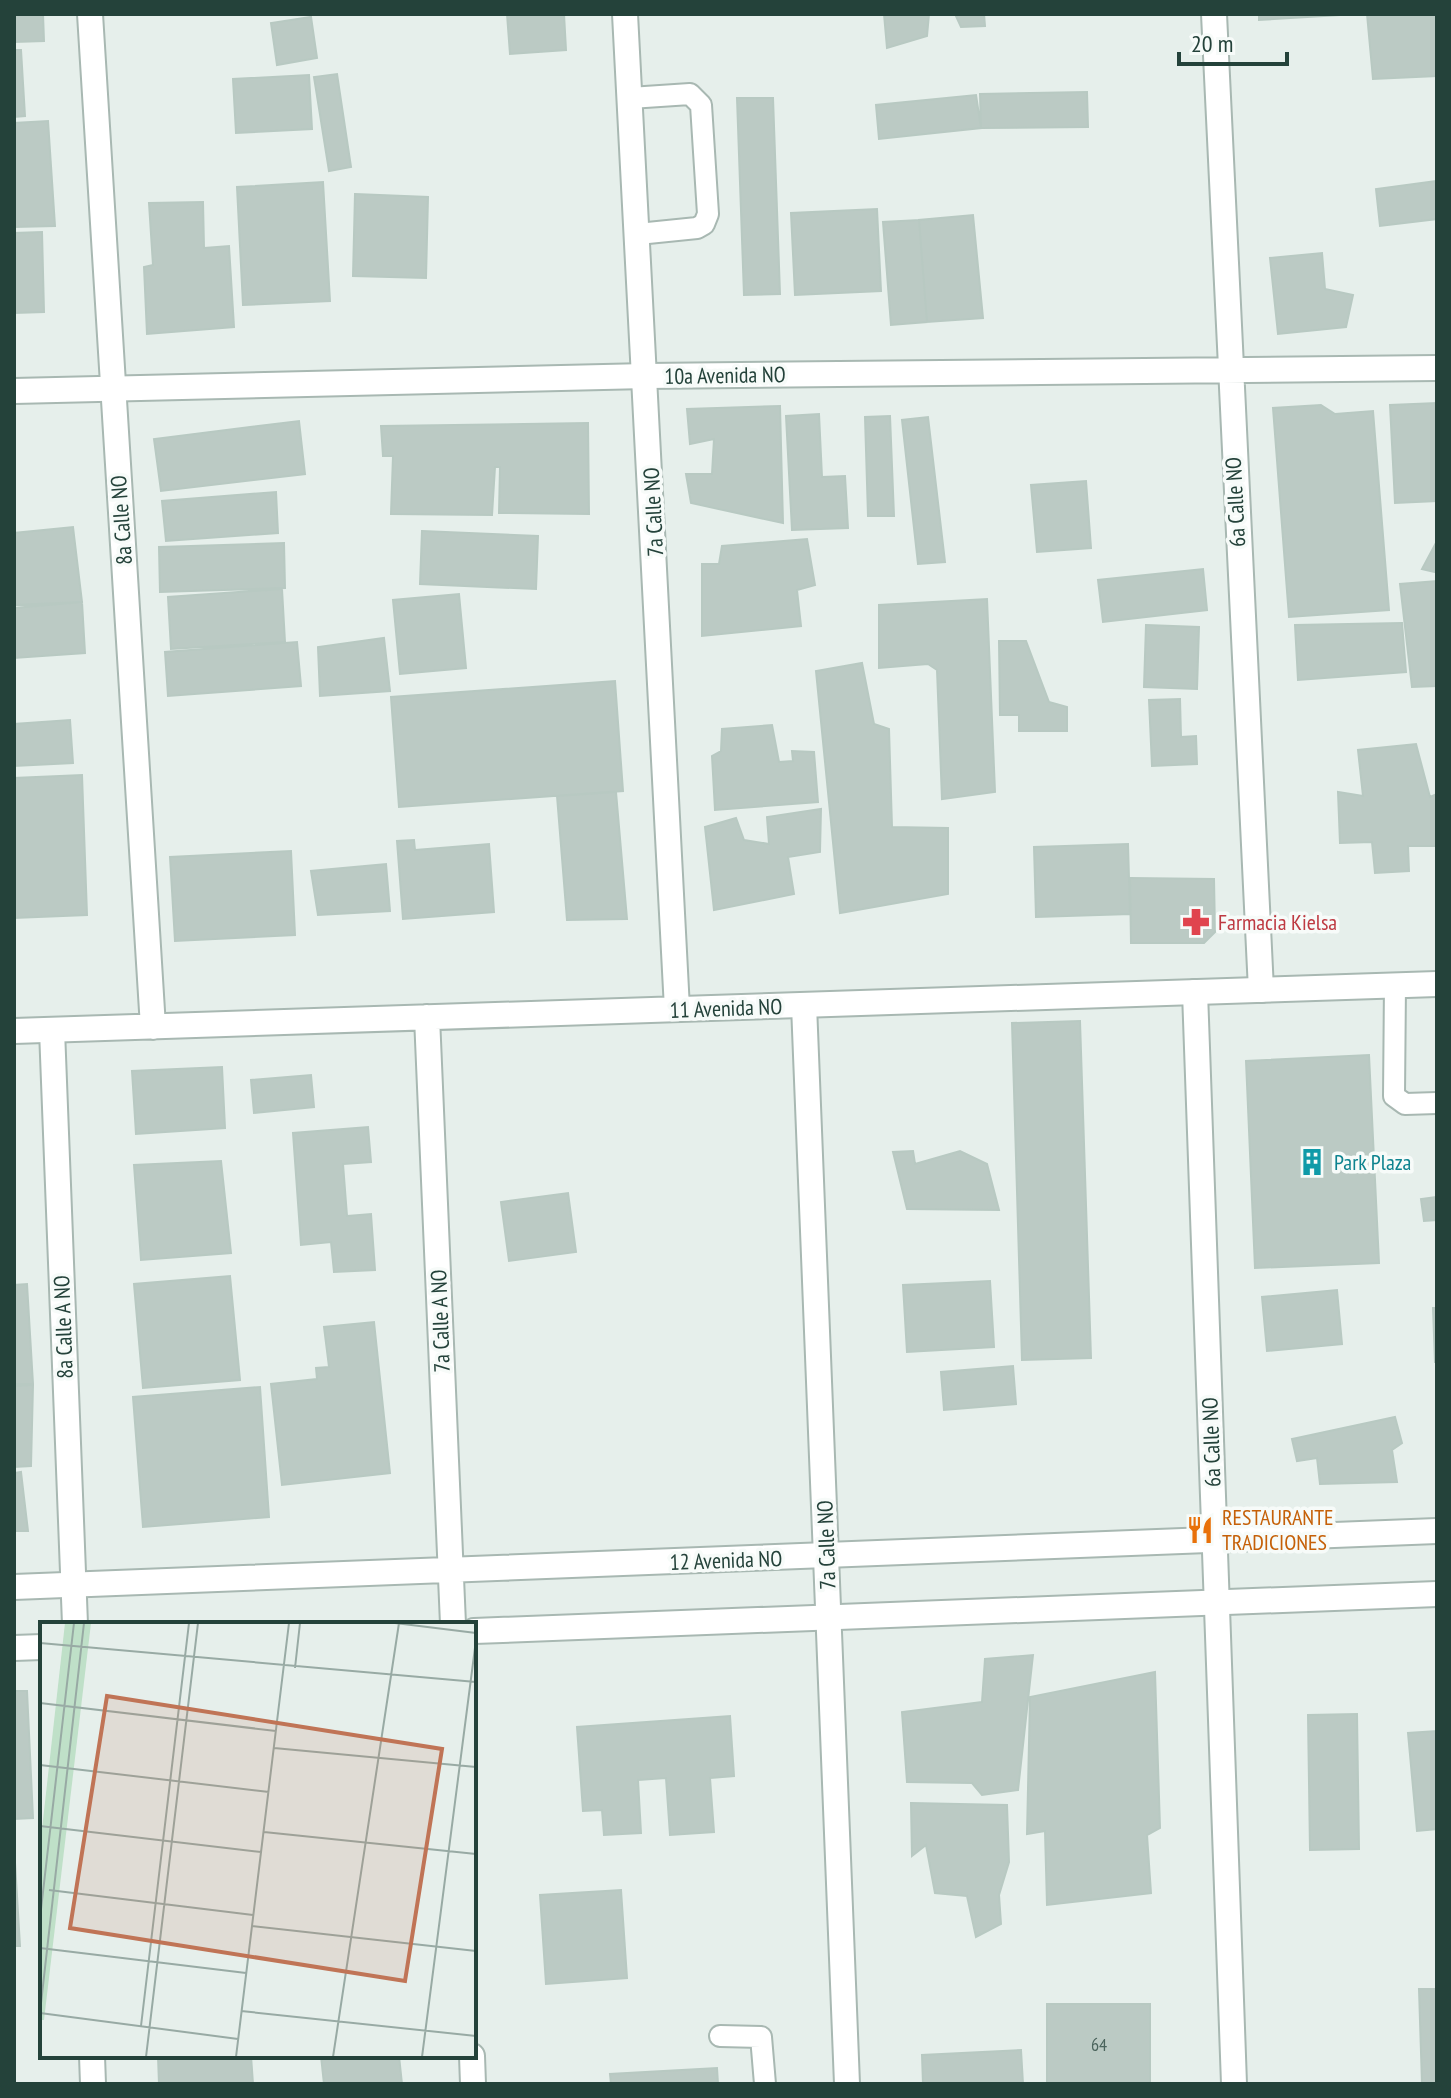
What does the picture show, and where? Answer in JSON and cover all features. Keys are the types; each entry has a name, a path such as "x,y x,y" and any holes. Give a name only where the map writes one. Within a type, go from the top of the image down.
{"street":[{"name":"8a Calle NO","path":"90,14 153,1027"},
{"name":"7a Calle NO","path":"625,14 677,1009"},
{"name":"6a Calle NO","path":"1214,14 1228,369 1261,990"},
{"name":"10a Avenida NO","path":"14,391 646,376 1437,368"},
{"name":"11 Avenida NO","path":"14,1031 1437,984"},
{"name":"6a Calle NO","path":"1195,992 1234,2084"},
{"name":"7a Calle NO","path":"804,1005 847,2084"},
{"name":"7a Calle A NO","path":"427,1017 453,1622"},
{"name":"8a Calle A NO","path":"52,1030 75,1622"},
{"name":"12 Avenida NO","path":"14,1587 1437,1531"},
{"path":"476,1631 1437,1594"},
{"path":"14,1648 40,1647"},
{"path":"92,2058 93,2084"},
{"path":"472,2058 473,2084"}],"lane":[{"path":"630,98 690,94 696,97 701,105 707,198 704,224 697,228 638,234"},
{"path":"1395,985 1394,1096 1405,1104 1437,1103"},
{"path":"720,2036 761,2037 765,2084"}],"building":[{"path":"14,14 43,14 44,41 14,42"},
{"path":"507,14 564,14 566,50 510,54"},
{"path":"884,14 929,14 927,36 887,48"},
{"path":"955,14 984,14 985,26 961,27"},
{"path":"1259,14 1357,14 1259,20"},
{"path":"1367,14 1437,14 1437,76 1373,79"},
{"path":"311,17 317,58 277,65 271,23"},
{"path":"14,50 21,50 25,116 14,117"},
{"path":"337,74 351,167 329,171 314,77"},
{"path":"309,75 312,129 236,133 233,79"},
{"path":"1087,92 1088,127 981,128 980,94"},
{"path":"976,95 981,128 879,139 876,105"},
{"path":"737,98 773,98 780,294 744,295"},
{"path":"48,121 55,226 14,227 14,123"},
{"path":"1437,181 1437,219 1380,226 1376,189"},
{"path":"323,182 330,301 243,305 237,187"},
{"path":"355,194 428,197 426,278 353,276"},
{"path":"203,202 204,248 229,246 234,327 147,334 144,267 153,265 149,203"},
{"path":"877,209 881,291 795,295 791,213"},
{"path":"973,215 983,318 927,322 919,220"},
{"path":"919,220 927,322 891,325 883,222"},
{"path":"42,232 44,312 14,313 14,233"},
{"path":"1322,253 1325,289 1353,295 1346,327 1278,334 1270,258"},
{"path":"1437,403 1437,501 1395,503 1390,405"},
{"path":"1321,405 1335,414 1373,411 1389,610 1289,617 1273,408"},
{"path":"780,406 783,523 691,503 686,474 712,474 714,439 690,444 687,409"},
{"path":"819,414 822,477 845,476 848,528 792,530 786,416"},
{"path":"890,416 894,516 868,516 865,417"},
{"path":"928,417 945,562 918,564 902,420"},
{"path":"299,421 305,474 161,491 154,439"},
{"path":"588,423 589,514 499,513 500,467 495,467 492,515 391,514 393,456 383,456 381,426"},
{"path":"1086,481 1091,548 1037,552 1031,485"},
{"path":"276,492 278,533 166,541 162,501"},
{"path":"73,527 82,602 14,605 14,533"},
{"path":"422,531 538,536 536,589 420,584"},
{"path":"807,539 815,585 797,590 801,626 702,636 702,564 719,564 722,546"},
{"path":"1437,541 1435,572 1422,569"},
{"path":"284,543 285,588 160,592 159,547"},
{"path":"1203,569 1207,610 1103,622 1098,580"},
{"path":"1437,581 1437,686 1412,687 1400,584"},
{"path":"282,589 285,642 171,649 168,597"},
{"path":"459,594 466,668 400,674 393,600"},
{"path":"987,599 995,792 942,799 937,670 928,664 879,668 879,605"},
{"path":"82,602 85,653 14,658 14,608"},
{"path":"1402,623 1406,672 1298,680 1295,625"},
{"path":"1146,625 1199,627 1197,689 1144,687"},
{"path":"384,638 390,691 320,696 318,647"},
{"path":"999,641 1026,641 1049,702 1067,707 1067,731 1019,731 1019,715 1000,715"},
{"path":"297,642 301,686 168,696 165,652"},
{"path":"862,663 874,724 889,729 892,827 948,828 948,894 840,913 816,671"},
{"path":"615,681 623,791 399,807 391,697"},
{"path":"1180,699 1181,737 1196,736 1197,764 1152,766 1149,700"},
{"path":"70,720 73,763 14,766 14,724"},
{"path":"772,725 779,762 793,761 792,751 814,752 818,802 715,810 712,756 721,751 722,729"},
{"path":"1416,744 1430,797 1437,794 1437,846 1408,846 1409,871 1375,873 1372,842 1340,843 1338,792 1363,796 1358,750"},
{"path":"82,775 87,915 14,918 14,778"},
{"path":"616,792 627,919 567,920 557,796"},
{"path":"821,809 820,852 788,857 794,894 714,910 705,827 736,818 744,840 769,844 767,817"},
{"path":"414,840 415,850 489,844 494,912 403,919 397,841"},
{"path":"1128,844 1130,914 1036,917 1034,847"},
{"path":"291,851 295,935 175,941 170,857"},
{"path":"386,864 390,911 318,915 311,871"},
{"path":"1130,878 1214,879 1215,932 1204,943 1131,943"},
{"path":"1080,1021 1091,1358 1022,1360 1012,1023"},
{"name":"Park Plaza","path":"1369,1055 1379,1263 1255,1268 1246,1061"},
{"path":"222,1067 225,1128 136,1134 132,1071"},
{"path":"311,1075 314,1107 254,1113 251,1080"},
{"path":"368,1127 371,1162 343,1164 347,1216 371,1214 375,1270 334,1272 331,1242 301,1245 293,1133"},
{"path":"913,1151 915,1164 960,1151 987,1164 999,1210 907,1209 893,1152"},
{"path":"221,1161 231,1253 141,1260 134,1165"},
{"path":"568,1193 576,1252 509,1261 501,1202"},
{"path":"1437,1197 1437,1220 1424,1221 1421,1199"},
{"path":"230,1276 240,1380 143,1388 134,1284"},
{"path":"990,1281 994,1347 907,1352 903,1285"},
{"path":"27,1284 33,1384 14,1384 14,1285"},
{"path":"1337,1290 1342,1344 1267,1351 1262,1297"},
{"path":"1433,1308 1437,1308 1437,1362 1435,1362"},
{"path":"374,1322 390,1473 282,1485 271,1384 317,1379 316,1368 329,1367 324,1327"},
{"path":"1013,1366 1016,1404 944,1410 941,1372"},
{"path":"33,1385 31,1466 14,1467 14,1386"},
{"path":"260,1387 269,1517 143,1527 133,1397"},
{"path":"1395,1417 1402,1443 1392,1450 1397,1482 1320,1484 1317,1458 1297,1461 1292,1439"},
{"path":"21,1472 28,1531 14,1531 14,1473"},
{"path":"1033,1655 1018,1790 982,1795 972,1783 907,1782 902,1712 982,1702 985,1659"},
{"path":"1155,1672 1160,1828 1147,1835 1151,1893 1047,1905 1045,1831 1027,1834 1030,1697"},
{"path":"14,1691 27,1691 33,1818 14,1819"},
{"path":"1357,1714 1359,1849 1310,1850 1308,1715"},
{"path":"730,1716 734,1776 710,1778 714,1832 670,1835 666,1778 638,1780 641,1833 604,1835 602,1810 583,1811 577,1727"},
{"path":"1437,1731 1437,1829 1417,1831 1408,1733"},
{"path":"911,1803 1007,1805 1009,1862 999,1895 1001,1924 976,1937 967,1896 935,1893 926,1845 912,1856"},
{"path":"14,1846 20,1946 14,1946"},
{"path":"621,1890 627,1978 546,1984 540,1895"},
{"path":"1419,1989 1436,1989 1437,2084 1422,2084"},
{"path":"1047,2004 1150,2004 1150,2084 1047,2084"},
{"path":"1021,2050 1023,2084 923,2084 922,2055"},
{"path":"158,2058 251,2058 253,2084 159,2084"},
{"path":"321,2058 399,2058 402,2084 324,2084"},
{"path":"717,2068 718,2084 611,2084 610,2074"}],"place":[{"name":"Farmacia Kielsa","path":"1196,922"},
{"name":"Park Plaza","path":"1312,1162"},
{"name":"RESTAURANTE TRADICIONES","path":"1200,1530"}]}
